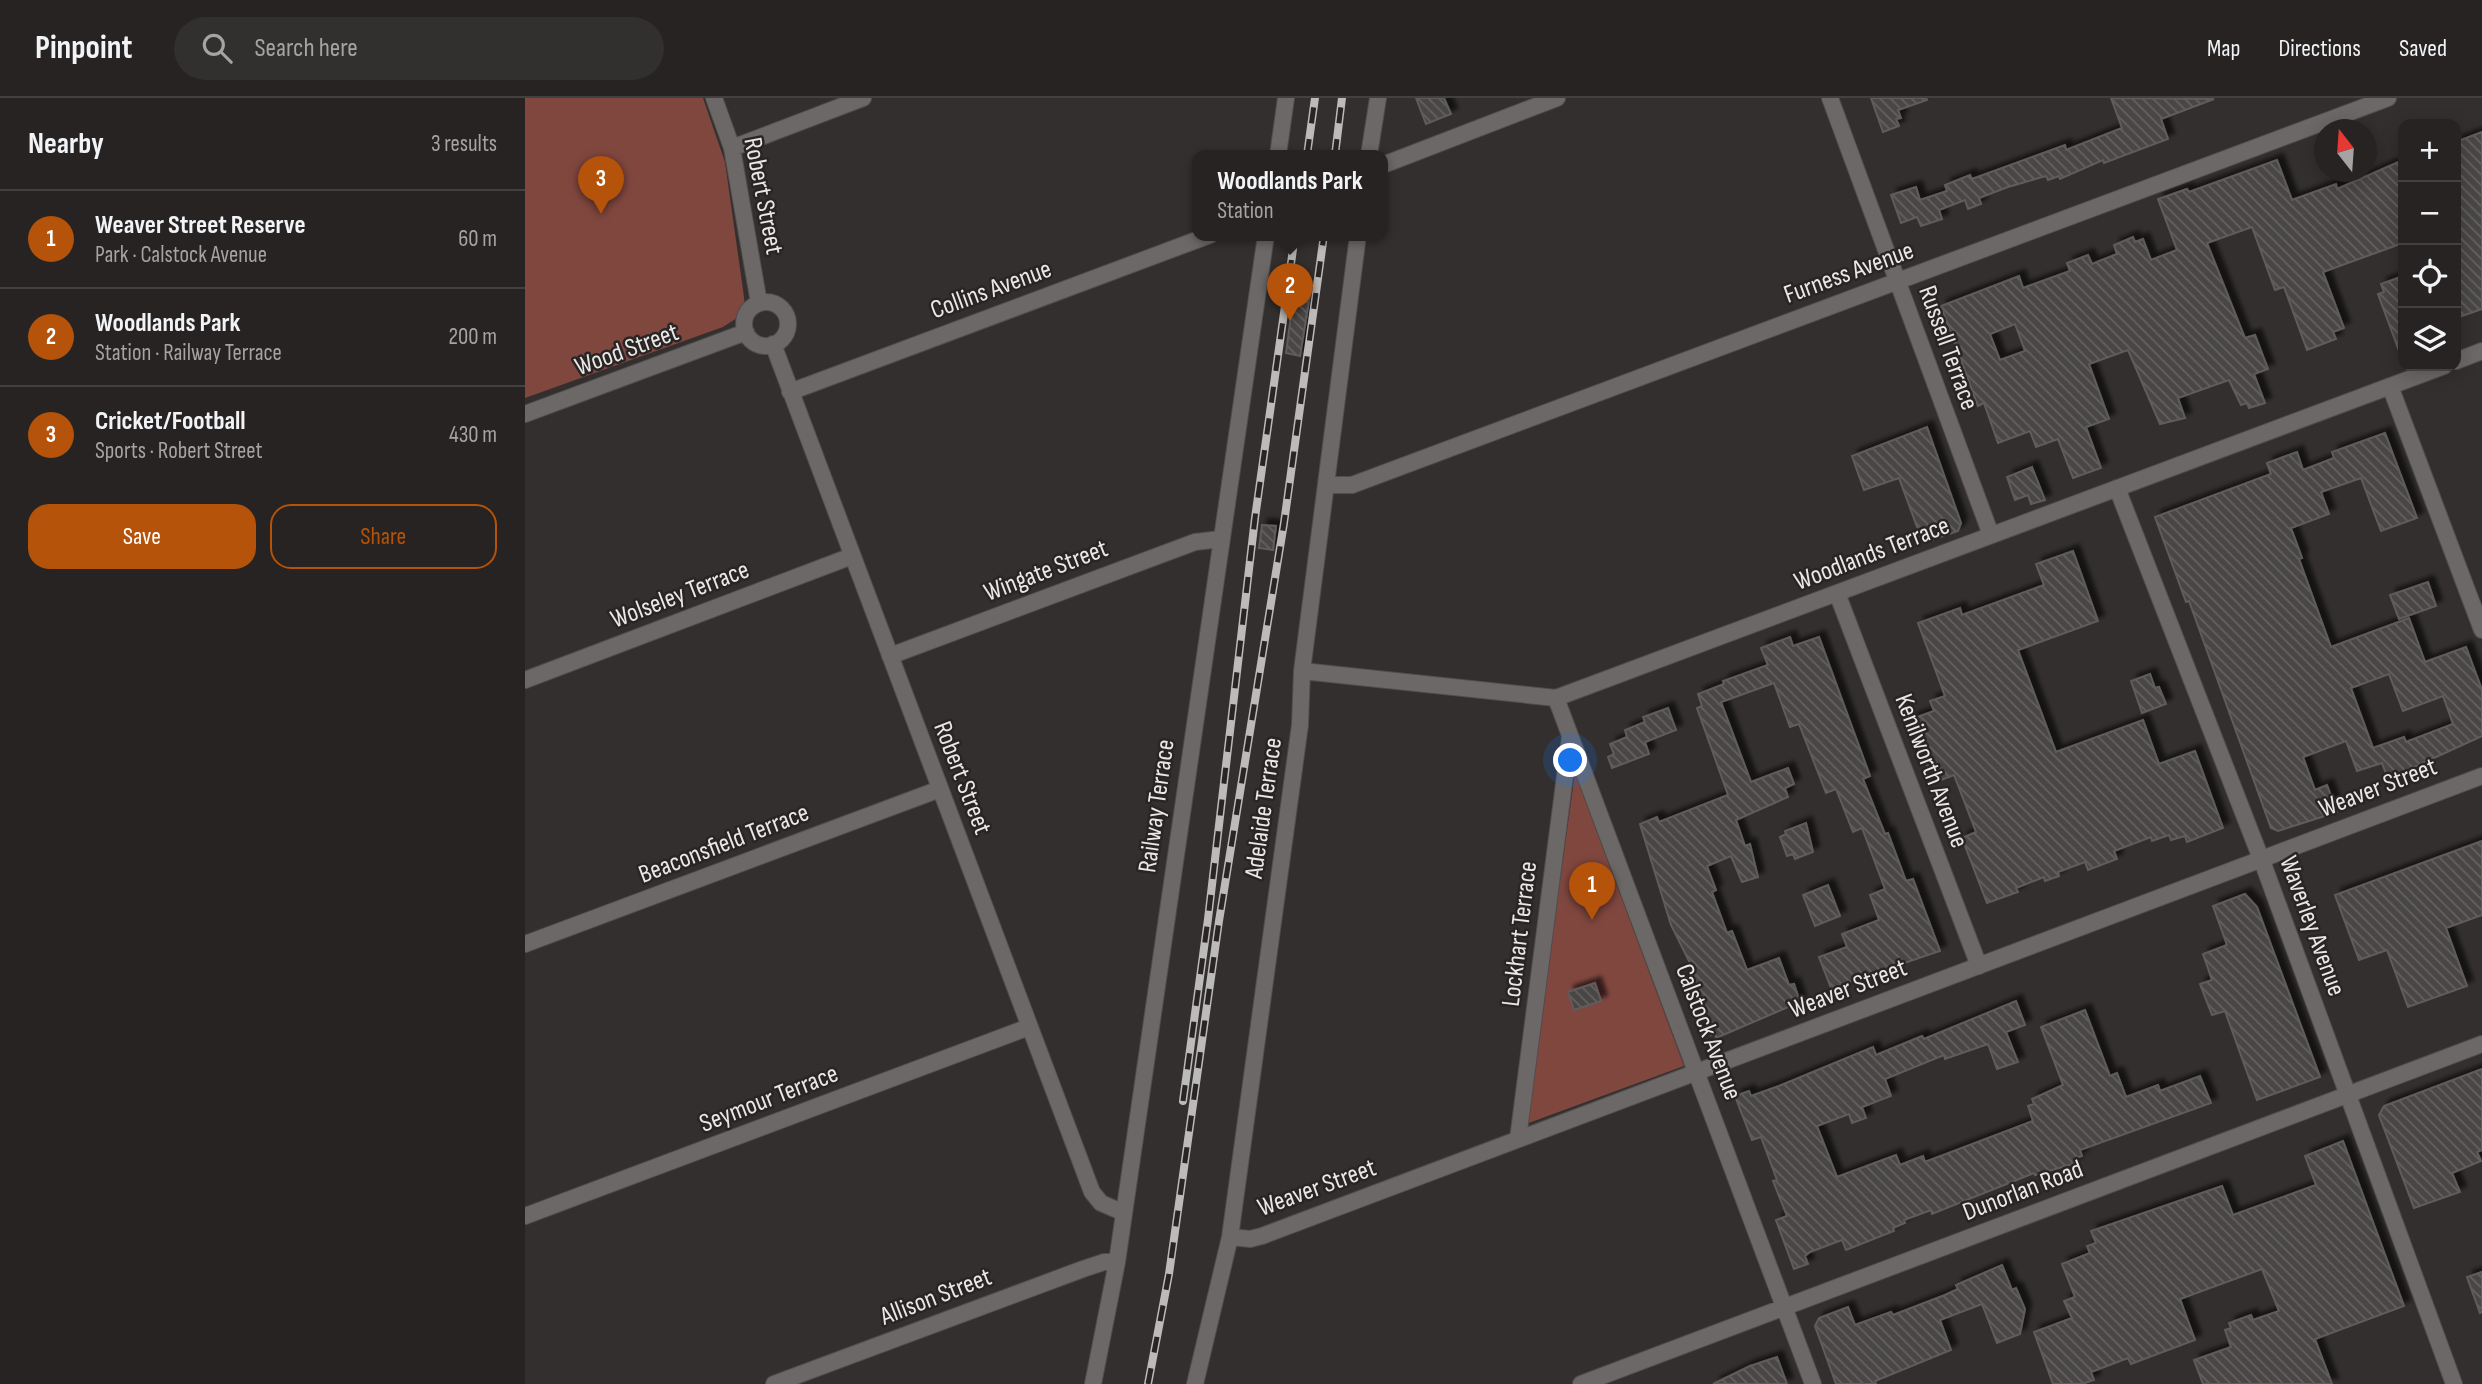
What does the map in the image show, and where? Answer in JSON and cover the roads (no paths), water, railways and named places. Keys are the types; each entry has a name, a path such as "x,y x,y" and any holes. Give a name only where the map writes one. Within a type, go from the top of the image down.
{"street":[{"name":"Robert Street","path":"714,98 732,148 759,303"},
{"path":"732,148 863,98"},
{"path":"1279,150 1286,98"},
{"path":"1370,150 1378,98"},
{"path":"1388,163 1557,98"},
{"name":"Russell Terrace","path":"1830,98 1991,535"},
{"name":"Furness Avenue","path":"1326,485 1352,485 1897,281 2356,103 2388,98"},
{"name":"Collins Avenue","path":"790,392 1194,241"},
{"name":"Railway Terrace","path":"1093,1384 1117,1262 1122,1212 1265,241"},
{"name":"Adelaide Terrace","path":"1195,1384 1230,1237 1300,725 1302,671 1357,241"},
{"path":"759,303 774,303 787,316 785,335 773,344 756,343 747,332 746,315 759,303"},
{"name":"Wood Street","path":"525,414 747,332"},
{"name":"Robert Street","path":"773,344 1092,1192 1101,1203 1122,1212"},
{"path":"2461,359 2482,351"},
{"name":"Woodlands Terrace","path":"1302,671 1556,698 2430,371"},
{"path":"2390,386 2482,630"},
{"name":"Waverley Avenue","path":"2117,488 2261,859 2454,1384"},
{"name":"Wingate Street","path":"890,656 1195,542 1221,539"},
{"name":"Wolseley Terrace","path":"525,680 852,556"},
{"name":"Kenilworth Avenue","path":"1837,593 1979,966"},
{"name":"Calstock Avenue","path":"1556,698 1813,1384"},
{"name":"Lockhart Terrace","path":"1518,1139 1570,734"},
{"name":"Weaver Street","path":"1230,1237 1250,1239 1262,1236 2482,776"},
{"name":"Beaconsfield Terrace","path":"525,944 940,789"},
{"name":"Seymour Terrace","path":"525,1216 1029,1027"},
{"name":"Dunorlan Road","path":"1581,1384 2482,1044"},
{"name":"Allison Street","path":"774,1384 1083,1269 1104,1262 1117,1262"}],"railway":[{"path":"1308,150 1315,98"},
{"path":"1336,150 1342,98"},
{"path":"1183,1101 1208,919 1255,518 1294,241"},
{"path":"1148,1384 1169,1274 1219,921 1284,523 1323,241"}],"place":[{"name":"Cricket/Football","path":"601,214"},
{"name":"Woodlands Park","path":"1290,321"},
{"name":"Weaver Street Reserve","path":"1592,920"}]}
